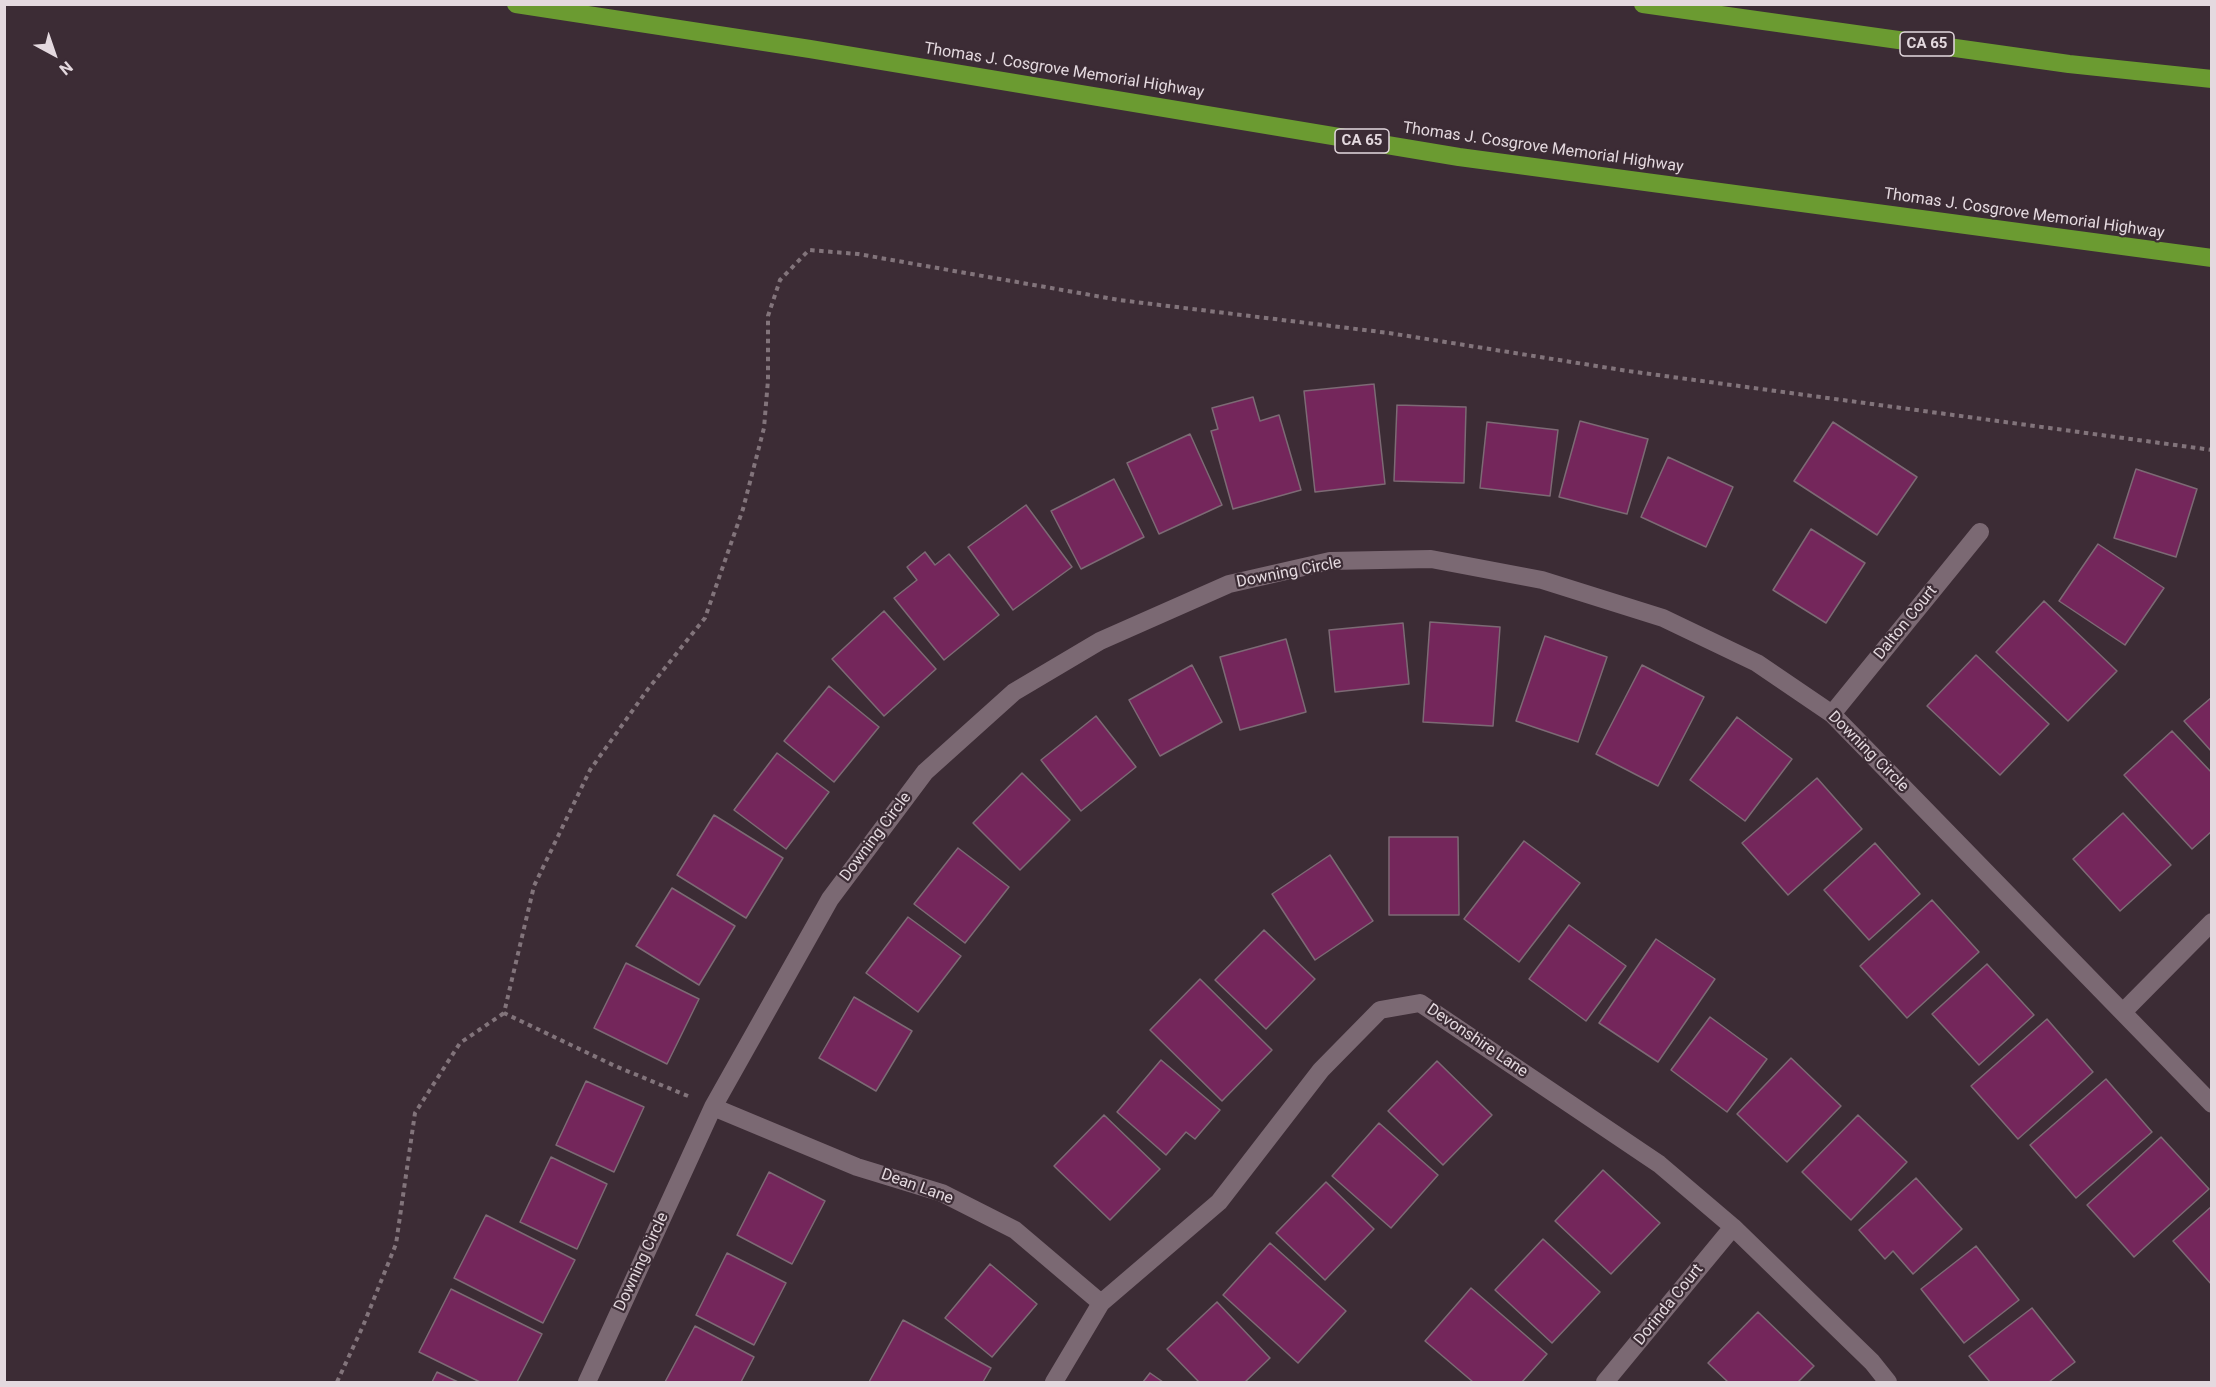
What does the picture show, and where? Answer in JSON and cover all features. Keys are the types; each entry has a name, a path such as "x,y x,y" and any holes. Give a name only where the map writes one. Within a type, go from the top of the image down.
{"highway":[{"name":"Thomas J. Cosgrove Memorial Highway","path":"516,4 810,49 1459,157 2211,258"},
{"name":"CA 65","path":"1643,4 2069,64 2211,79"}],"street":[{"name":"Dalton Court","path":"1832,714 1980,532"},
{"name":"Downing Circle","path":"587,1383 713,1107 830,898 925,772 1014,692 1100,640 1229,584 1330,561 1431,559 1542,580 1663,618 1757,663 1832,714 2211,1104"},
{"path":"2123,1012 2211,922"},
{"name":"Devonshire Lane","path":"1054,1383 1101,1303 1219,1202 1321,1070 1380,1011 1420,1003 1659,1164 1733,1227 1872,1362 1888,1383"},
{"name":"Dean Lane","path":"713,1107 857,1167 942,1193 1015,1230 1101,1303"},
{"name":"Dorinda Court","path":"1605,1383 1733,1227"}],"path":[{"path":"337,1383 396,1244 415,1113 459,1043 504,1013 534,886 590,770 648,689 705,618 743,509 764,428 768,380 768,316 780,279 809,250 858,254 1119,300 1389,333 1628,372 2211,450"},
{"path":"504,1013 615,1066 713,1107"}],"building":[{"path":"1374,384 1385,484 1315,492 1304,391"},
{"path":"1253,397 1260,421 1279,415 1301,490 1233,509 1211,431 1218,429 1212,408"},
{"path":"1397,405 1466,407 1464,483 1394,481"},
{"path":"1580,421 1648,439 1627,514 1559,497"},
{"path":"1487,422 1558,430 1550,496 1480,488"},
{"path":"1833,422 1917,477 1877,535 1794,481"},
{"path":"1190,434 1222,505 1159,534 1127,463"},
{"path":"1668,457 1733,487 1706,547 1641,517"},
{"path":"2136,469 2197,489 2176,557 2114,538"},
{"path":"1114,479 1144,537 1081,569 1051,511"},
{"path":"1026,505 1072,567 1013,610 968,547"},
{"path":"1811,529 1865,563 1826,623 1773,590"},
{"path":"2098,544 2164,588 2125,645 2059,601"},
{"path":"925,552 935,565 949,554 999,615 944,660 894,598 917,580 907,567"},
{"path":"2044,601 2117,671 2068,721 1996,652"},
{"path":"884,611 936,669 884,716 832,659"},
{"path":"1430,622 1500,627 1493,726 1423,722"},
{"path":"1403,623 1409,684 1335,692 1329,630"},
{"path":"1545,636 1607,657 1578,742 1516,721"},
{"path":"1286,639 1306,712 1240,730 1220,657"},
{"path":"1976,655 2049,724 2000,775 1927,706"},
{"path":"1192,665 1222,722 1160,756 1129,700"},
{"path":"1642,665 1704,697 1658,786 1596,754"},
{"path":"829,686 879,727 834,782 784,741"},
{"path":"2212,697 2212,752 2184,721"},
{"path":"1096,716 1136,767 1081,811 1041,760"},
{"path":"1737,717 1792,759 1745,821 1690,780"},
{"path":"2172,731 2212,773 2212,831 2192,849 2124,775"},
{"path":"777,753 829,792 786,849 734,810"},
{"path":"1022,773 1070,820 1020,870 973,823"},
{"path":"1817,778 1862,829 1788,895 1742,843"},
{"path":"2123,813 2171,865 2120,911 2073,859"},
{"path":"714,815 783,858 746,918 677,875"},
{"path":"1389,837 1458,837 1459,915 1389,915"},
{"path":"1524,841 1580,883 1519,962 1464,919"},
{"path":"1875,843 1920,894 1869,940 1824,890"},
{"path":"958,848 1009,887 965,943 914,904"},
{"path":"1330,855 1373,921 1315,960 1272,894"},
{"path":"672,888 735,926 699,985 636,946"},
{"path":"1932,900 1979,952 1907,1018 1860,966"},
{"path":"908,917 961,956 918,1012 866,973"},
{"path":"1569,925 1626,966 1586,1021 1529,979"},
{"path":"1264,930 1315,979 1266,1029 1215,980"},
{"path":"1656,939 1715,979 1658,1062 1599,1023"},
{"path":"626,963 699,999 667,1064 594,1028"},
{"path":"1987,964 2034,1015 1979,1065 1932,1014"},
{"path":"1200,979 1272,1050 1222,1101 1150,1030"},
{"path":"854,997 912,1031 876,1091 819,1058"},
{"path":"1710,1017 1767,1059 1727,1112 1671,1070"},
{"path":"2047,1019 2093,1072 2018,1139 1971,1086"},
{"path":"1791,1058 1841,1106 1787,1162 1737,1114"},
{"path":"1161,1060 1220,1110 1195,1139 1186,1132 1166,1155 1117,1112"},
{"path":"1437,1061 1492,1115 1443,1165 1388,1111"},
{"path":"2106,1079 2152,1132 2076,1198 2030,1145"},
{"path":"586,1081 644,1107 614,1172 556,1145"},
{"path":"1104,1115 1160,1169 1110,1220 1054,1166"},
{"path":"1858,1115 1907,1162 1851,1220 1802,1172"},
{"path":"1379,1123 1438,1175 1391,1228 1332,1176"},
{"path":"2161,1137 2209,1189 2134,1257 2087,1205"},
{"path":"551,1157 607,1184 577,1249 520,1222"},
{"path":"1603,1170 1660,1223 1611,1274 1555,1221"},
{"path":"769,1172 825,1201 792,1264 737,1235"},
{"path":"1916,1178 1962,1229 1913,1274 1893,1251 1885,1259 1859,1230"},
{"path":"1326,1182 1374,1229 1325,1280 1276,1233"},
{"path":"2212,1206 2212,1285 2173,1241"},
{"path":"486,1215 575,1260 543,1323 454,1278"},
{"path":"1543,1239 1600,1292 1552,1343 1495,1290"},
{"path":"1270,1243 1346,1311 1298,1363 1223,1295"},
{"path":"1976,1246 2019,1300 1964,1343 1921,1289"},
{"path":"727,1253 786,1283 754,1345 696,1315"},
{"path":"990,1264 1037,1304 992,1357 945,1318"},
{"path":"1471,1288 1547,1354 1522,1382 1473,1382 1425,1341"},
{"path":"451,1289 542,1334 517,1382 480,1382 419,1352"},
{"path":"1217,1302 1270,1358 1245,1382 1199,1382 1167,1349"},
{"path":"2032,1308 2075,1362 2049,1382 1990,1382 1969,1356"},
{"path":"1758,1312 1814,1366 1798,1382 1728,1382 1708,1363"},
{"path":"903,1320 991,1368 983,1382 869,1382"},
{"path":"695,1326 754,1357 741,1382 665,1382"},
{"path":"437,1372 458,1382 432,1382"},
{"path":"1150,1373 1163,1382 1143,1382"}]}
